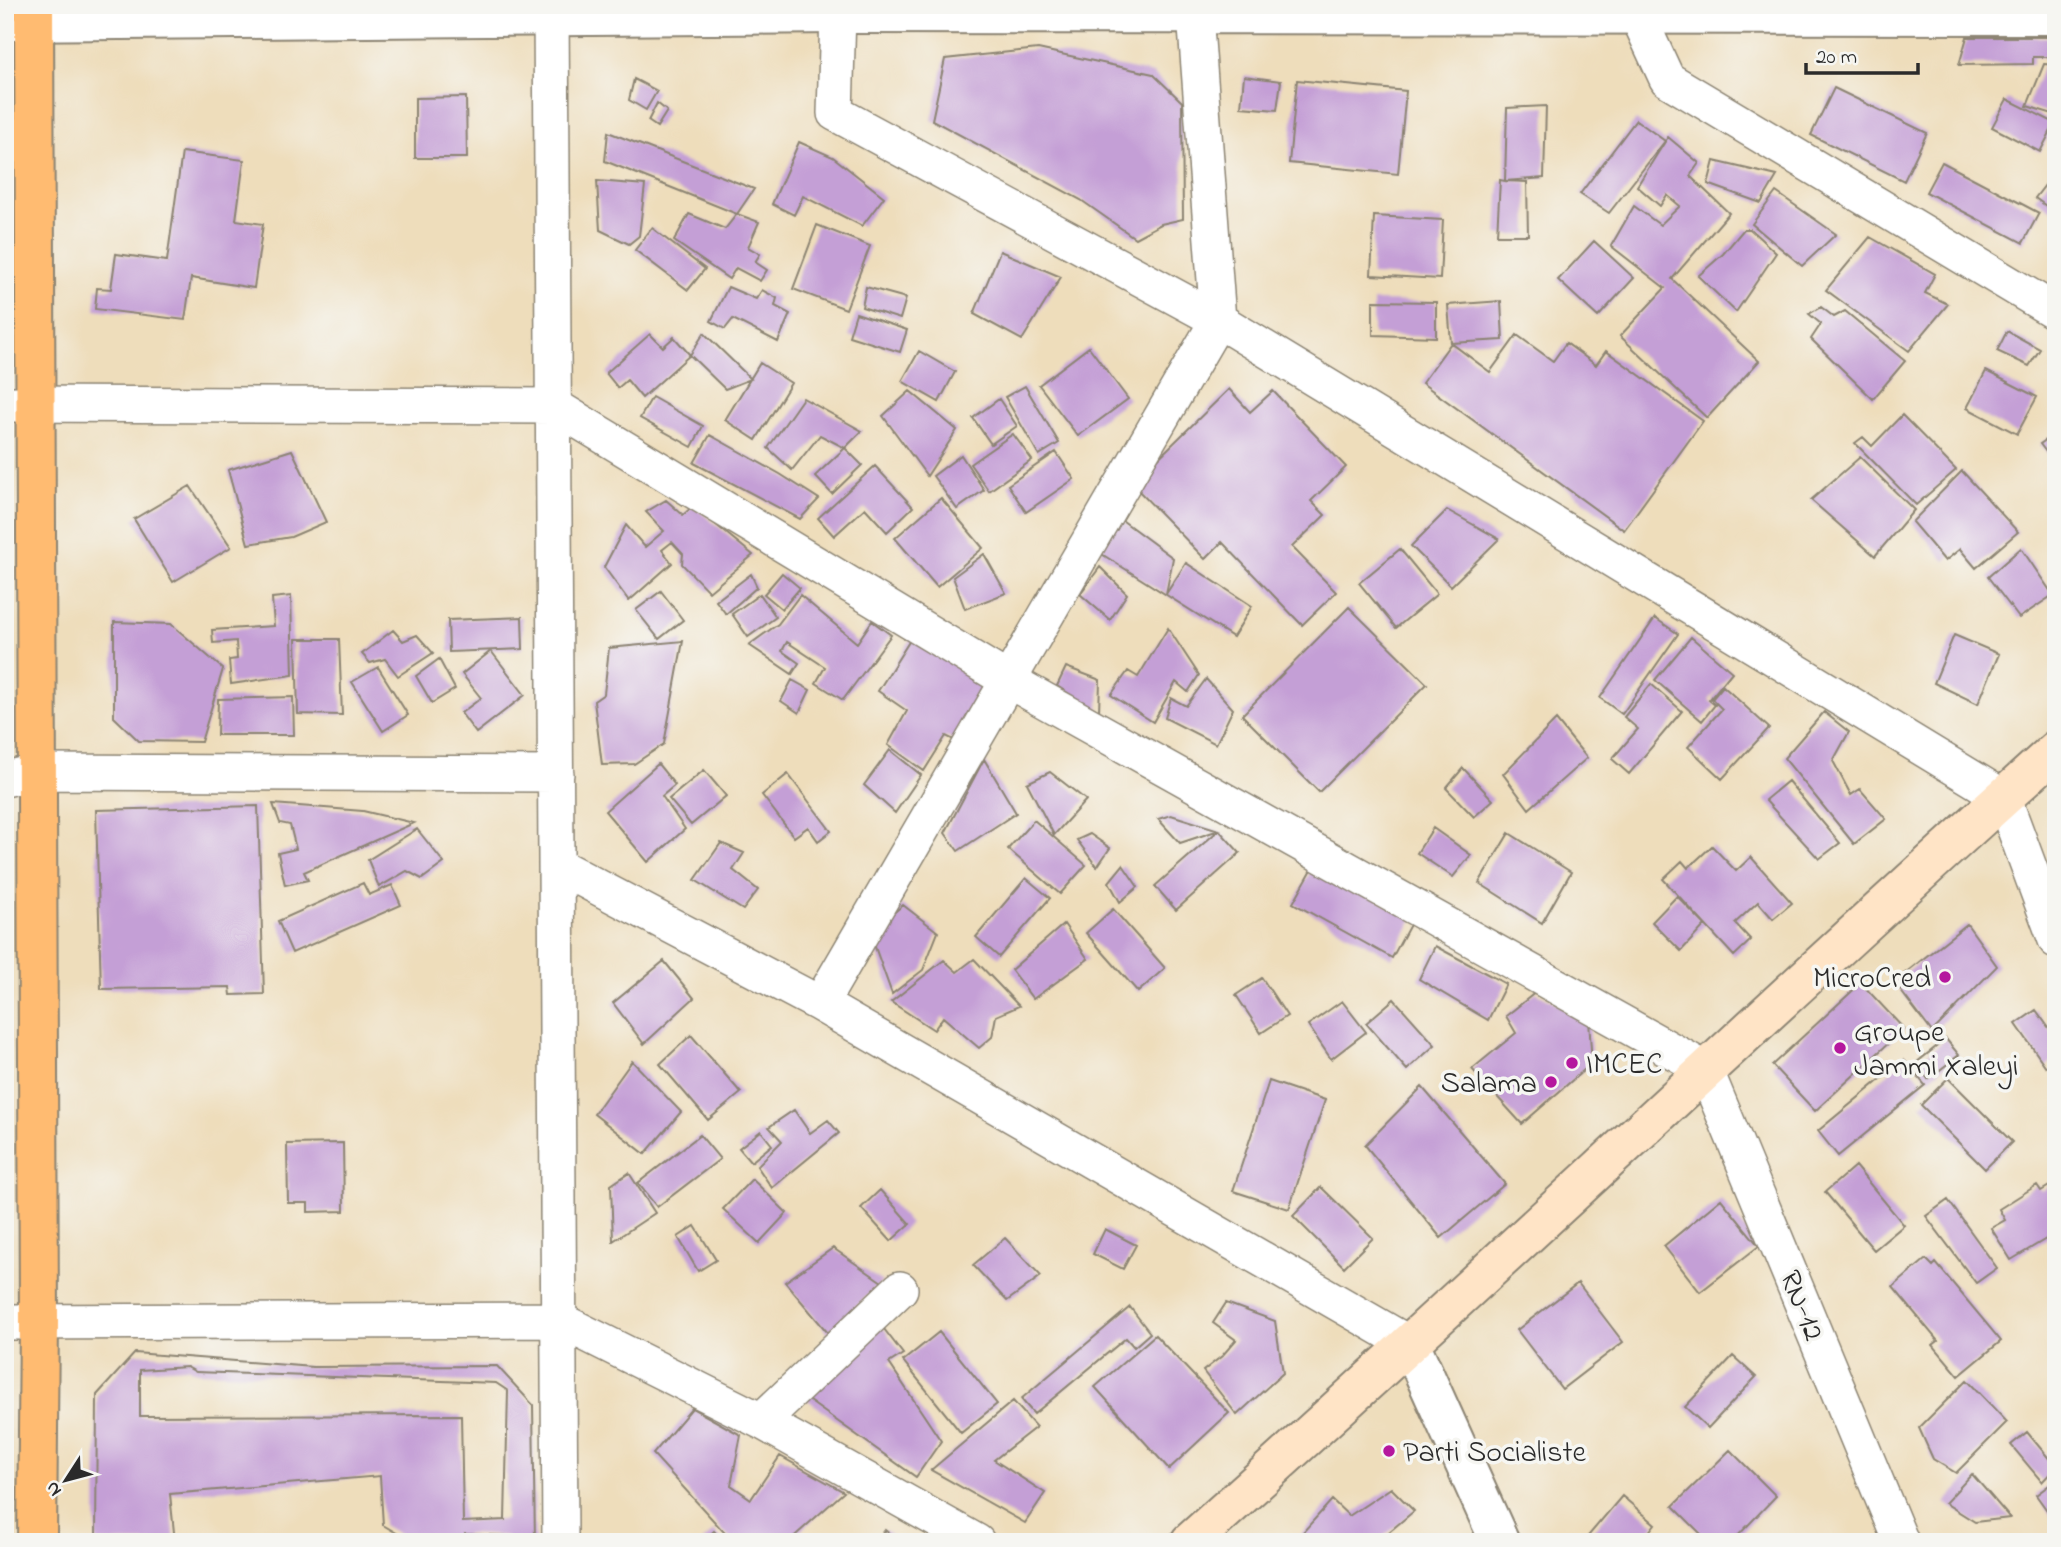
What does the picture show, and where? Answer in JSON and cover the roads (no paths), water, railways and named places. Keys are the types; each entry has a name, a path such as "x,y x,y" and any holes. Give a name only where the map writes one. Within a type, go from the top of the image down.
{"main road":[{"path":"24,16 19,404 22,1322 37,1542"},
{"path":"1190,1542 1411,1345 1705,1069 2056,750"}],"street":[{"path":"841,9 835,113 1218,320 2003,797 2056,940"},
{"path":"24,16 841,9 1195,14 1313,9 2056,15"},
{"path":"1639,10 1667,79 2056,312"},
{"path":"552,11 560,1542"},
{"path":"820,1004 1006,679 1218,320 1195,14"},
{"path":"19,404 554,406 1006,679 1705,1069"},
{"path":"20,776 556,774"},
{"path":"556,866 820,1004 1411,1345 1500,1542"},
{"name":"RN-12","path":"1705,1069 1901,1542"},
{"path":"761,1422 900,1289"},
{"path":"22,1322 559,1320 761,1422 977,1542"}],"place":[{"name":"MicroCred","path":"1945,977"},
{"name":"Groupe Jammi Xaleyi","path":"1840,1048"},
{"name":"IMCEC","path":"1572,1063"},
{"name":"Salama","path":"1551,1082"},
{"name":"Parti Socialiste","path":"1389,1451"}]}
